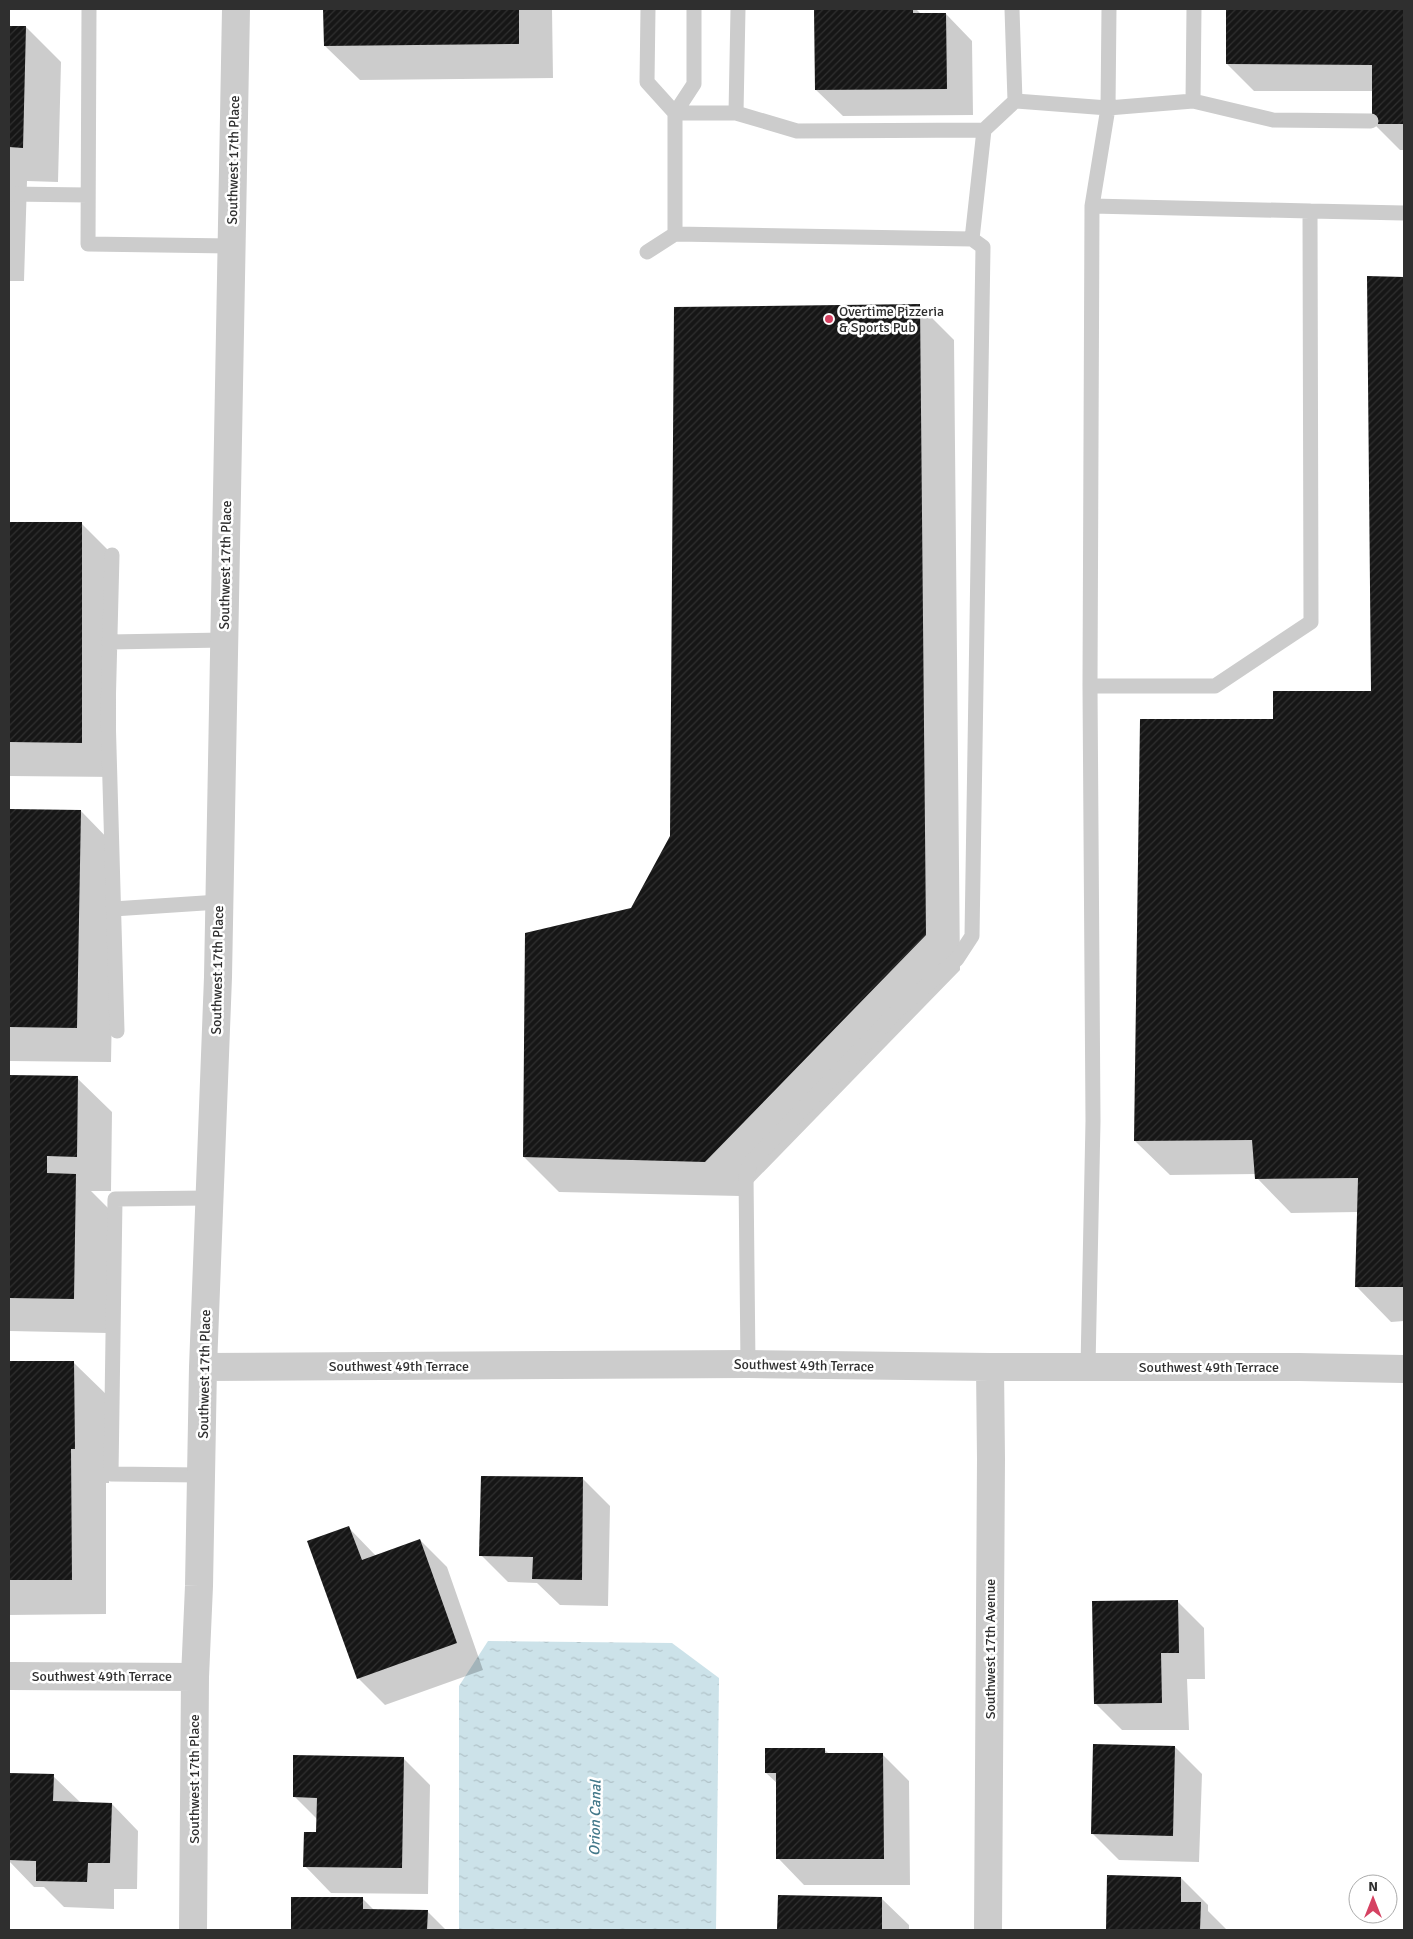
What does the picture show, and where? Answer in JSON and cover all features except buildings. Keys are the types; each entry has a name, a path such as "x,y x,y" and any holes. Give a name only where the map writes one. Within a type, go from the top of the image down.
{"street":[{"name":"Southwest 17th Place","path":"193,1930 195,1677 203,1367 219,902 236,9"},
{"name":"Southwest 49th Terrace","path":"203,1367 748,1364 1404,1369"},
{"name":"Southwest 17th Avenue","path":"988,1930 990,1367"},
{"name":"Southwest 49th Terrace","path":"9,1676 195,1677"}],"lane":[{"path":"89,9 88,244 231,246"},
{"path":"648,9 647,82 675,113 736,113 797,131 984,130"},
{"path":"675,234 675,113 694,84 694,9"},
{"path":"736,113 738,9"},
{"path":"1012,9 1015,101"},
{"path":"1088,1367 1094,1121 1090,686 1092,206 1108,108 1109,9"},
{"path":"1193,101 1194,9"},
{"path":"972,239 984,130 1015,101 1108,108 1193,101 1274,120 1371,121"},
{"path":"9,194 88,196"},
{"path":"1092,206 1310,210 1404,214"},
{"path":"1090,686 1215,686 1311,622 1310,210"},
{"path":"647,252 675,234 972,239 983,247 972,936 958,958 899,1009 752,1162 746,1175 748,1364"},
{"path":"112,555 108,712 117,1031"},
{"path":"109,642 224,640"},
{"path":"113,909 219,902"},
{"path":"201,1475 111,1474 115,1199 209,1198"}],"water":[{"name":"Orion Canal","path":"488,1641 672,1643 719,1678 716,1930 459,1930 459,1686"}],"place":[{"name":"Overtime Pizzeria & Sports Pub","path":"829,319"}]}
